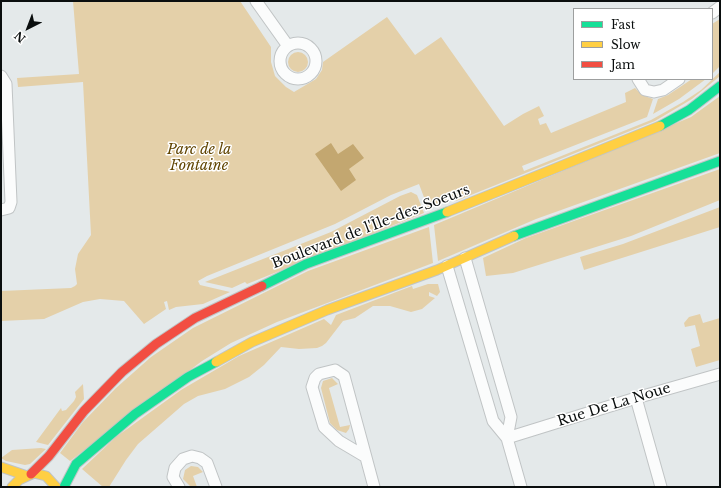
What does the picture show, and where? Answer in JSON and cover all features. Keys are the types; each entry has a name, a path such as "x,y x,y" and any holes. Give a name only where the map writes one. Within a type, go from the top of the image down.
{"street":[{"path":"256,1 288,46"},
{"path":"1,76 6,84 11,202 9,208 1,210"},
{"path":"639,80 645,90 654,92 663,90 678,80"},
{"name":"Boulevard de l'Île-des-Soeurs","path":"12,487 29,475 49,456 84,411 122,372 156,344 194,318 300,267 475,202 653,130 689,110 720,86"},
{"path":"64,487 76,464 152,401 211,363 252,342 291,324 447,266 523,232 720,161"},
{"path":"465,258 511,417 508,438 521,487"},
{"path":"447,266 492,421 508,438"},
{"path":"366,457 339,441 324,427 312,387 315,378 319,374 335,370 344,376 366,457 374,487"},
{"name":"Rue De La Noue","path":"508,438 636,398 720,374"},
{"path":"636,398 661,487"},
{"path":"179,487 173,477 175,468 183,459 192,456 200,458 207,463 216,487"},
{"path":"1,467 29,475 37,473 43,474 56,487"}],"green space":[{"name":"Parc de la Fontaine","path":"73,1 240,1 271,47 271,62 275,76 286,87 294,92 316,79 322,70 323,62 387,17 415,55 441,37 504,126 539,106 544,116 538,119 540,125 546,123 551,133 626,102 625,93 635,88 642,95 653,99 647,117 522,166 524,171 651,120 701,90 720,72 720,76 692,99 655,121 456,201 455,198 428,208 419,184 391,195 335,224 207,276 198,281 200,285 230,292 203,304 176,307 169,310 167,301 164,302 166,309 144,324 124,301 100,299 83,302 44,319 1,321 1,291 71,288 77,284 75,269 78,254 91,235 83,82 18,87 17,78 79,74"},
{"path":"720,19 720,66 713,73 713,23"},
{"path":"294,52 302,52 308,58 308,66 302,72 294,72 288,66 288,58"},
{"path":"690,80 705,80 679,99 653,114 658,99 668,95"},
{"path":"720,96 720,153 536,219 438,261 434,225 691,117"},
{"path":"720,169 720,200 631,236 513,273 486,276 483,258 526,238"},
{"path":"411,192 417,195 424,213 247,284 245,282 232,288 205,282 331,232 400,196"},
{"path":"720,207 720,227 584,270 580,257 623,244"},
{"path":"429,227 433,263 277,322 231,343 202,361 70,461 60,453 83,422 116,388 151,357 193,328 308,271"},
{"path":"428,284 438,284 440,292 437,296 429,292 429,296 435,298 422,309 411,312 390,306 373,306 355,318 343,321 322,346 317,348 299,349 281,347 264,365 249,377 225,389 198,396 184,404 138,444 109,487 103,487 82,469 116,437 181,390 239,356 324,319 331,325 336,315 412,286 413,289"},
{"path":"700,314 703,323 720,318 720,360 696,367 691,349 700,346 695,325 685,327 684,323 689,317"},
{"path":"332,378 338,384 329,388 340,427 350,425 346,433 337,430 330,423 321,388 323,381"},
{"path":"83,384 84,399 48,445 36,442 61,408 62,411 66,410 74,401 76,397 75,392"},
{"path":"46,449 30,464 25,465 6,461 1,458 12,450"},
{"path":"191,466 198,467 203,472 193,476 197,487 191,487 183,479 185,470"}],"shaded area":[{"path":"331,143 338,154 353,144 364,158 349,169 356,180 341,191 315,154"}],"traffic: fast":[{"path":"660,126 689,110 720,86"},
{"path":"514,236 720,161"},
{"path":"262,286 306,264 447,212"},
{"path":"64,487 76,464 135,414 188,377 216,362"}],"traffic: slow":[{"path":"447,212 660,126"},
{"path":"216,362 252,342 327,310 437,270 514,236"},
{"path":"1,467 27,476"},
{"path":"12,487 19,480 34,473 46,476 56,487"}],"traffic: jam":[{"path":"31,474 49,456 84,411 122,372 156,344 195,318 262,286"}]}
